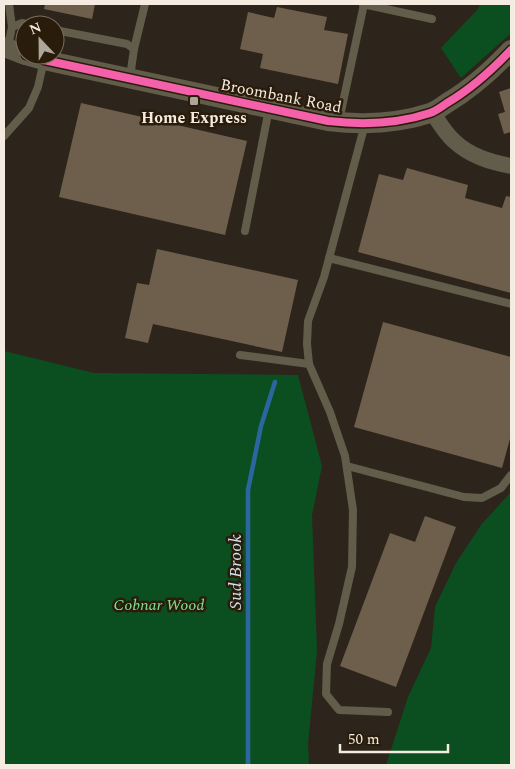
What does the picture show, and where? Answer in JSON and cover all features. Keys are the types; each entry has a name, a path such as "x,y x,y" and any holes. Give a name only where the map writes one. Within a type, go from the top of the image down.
{"street":[{"name":"Broombank Road","path":"65,63 338,123 365,124 404,120 432,112 459,96 493,69 511,50"},
{"path":"432,112 453,141 472,155 511,166"}],"lane":[{"path":"9,4 15,36"},
{"path":"130,79 134,49 145,4"},
{"path":"338,123 364,4 432,19"},
{"path":"65,32 127,44 134,49"},
{"path":"4,136 29,108 38,87 27,65"},
{"path":"245,231 269,109"},
{"path":"365,124 324,278 308,321 307,344 309,364 330,412 345,456 353,510 352,567 339,624 327,664 326,694 339,710 388,712"},
{"path":"329,258 511,304"},
{"path":"240,355 309,364"},
{"path":"347,466 464,497 482,498 500,488 511,476"}],"green space":[{"path":"480,4 511,4 511,33 461,78 441,48 478,9"},
{"name":"Cobnar Wood","path":"4,351 94,373 298,375 322,466 312,515 317,651 308,744 309,765 4,765"},
{"path":"511,492 511,765 386,765 408,697 431,648 435,607 456,563 481,525"}],"building":[{"path":"45,4 95,4 92,19 44,9"},
{"path":"277,7 327,17 324,30 348,34 338,84 260,68 263,54 240,49 248,12 274,18"},
{"path":"511,88 511,132 504,134 498,114 505,112 499,92"},
{"path":"81,103 247,141 225,235 59,197"},
{"path":"407,168 468,185 465,198 502,208 506,196 511,197 511,293 358,252 379,174 403,180"},
{"path":"157,249 298,280 282,352 153,324 148,343 125,338 137,283 149,285"},
{"path":"383,322 511,357 511,435 502,468 354,427"},
{"path":"425,516 456,527 396,687 340,666 390,533 415,542"}],"waterway":[{"name":"Sud Brook","path":"248,765 248,490 261,426 275,382"}],"cycle path":[{"path":"65,65 328,121 367,123 418,117 434,111 473,85 511,50"}],"place":[{"name":"Home Express","path":"194,101"}]}
